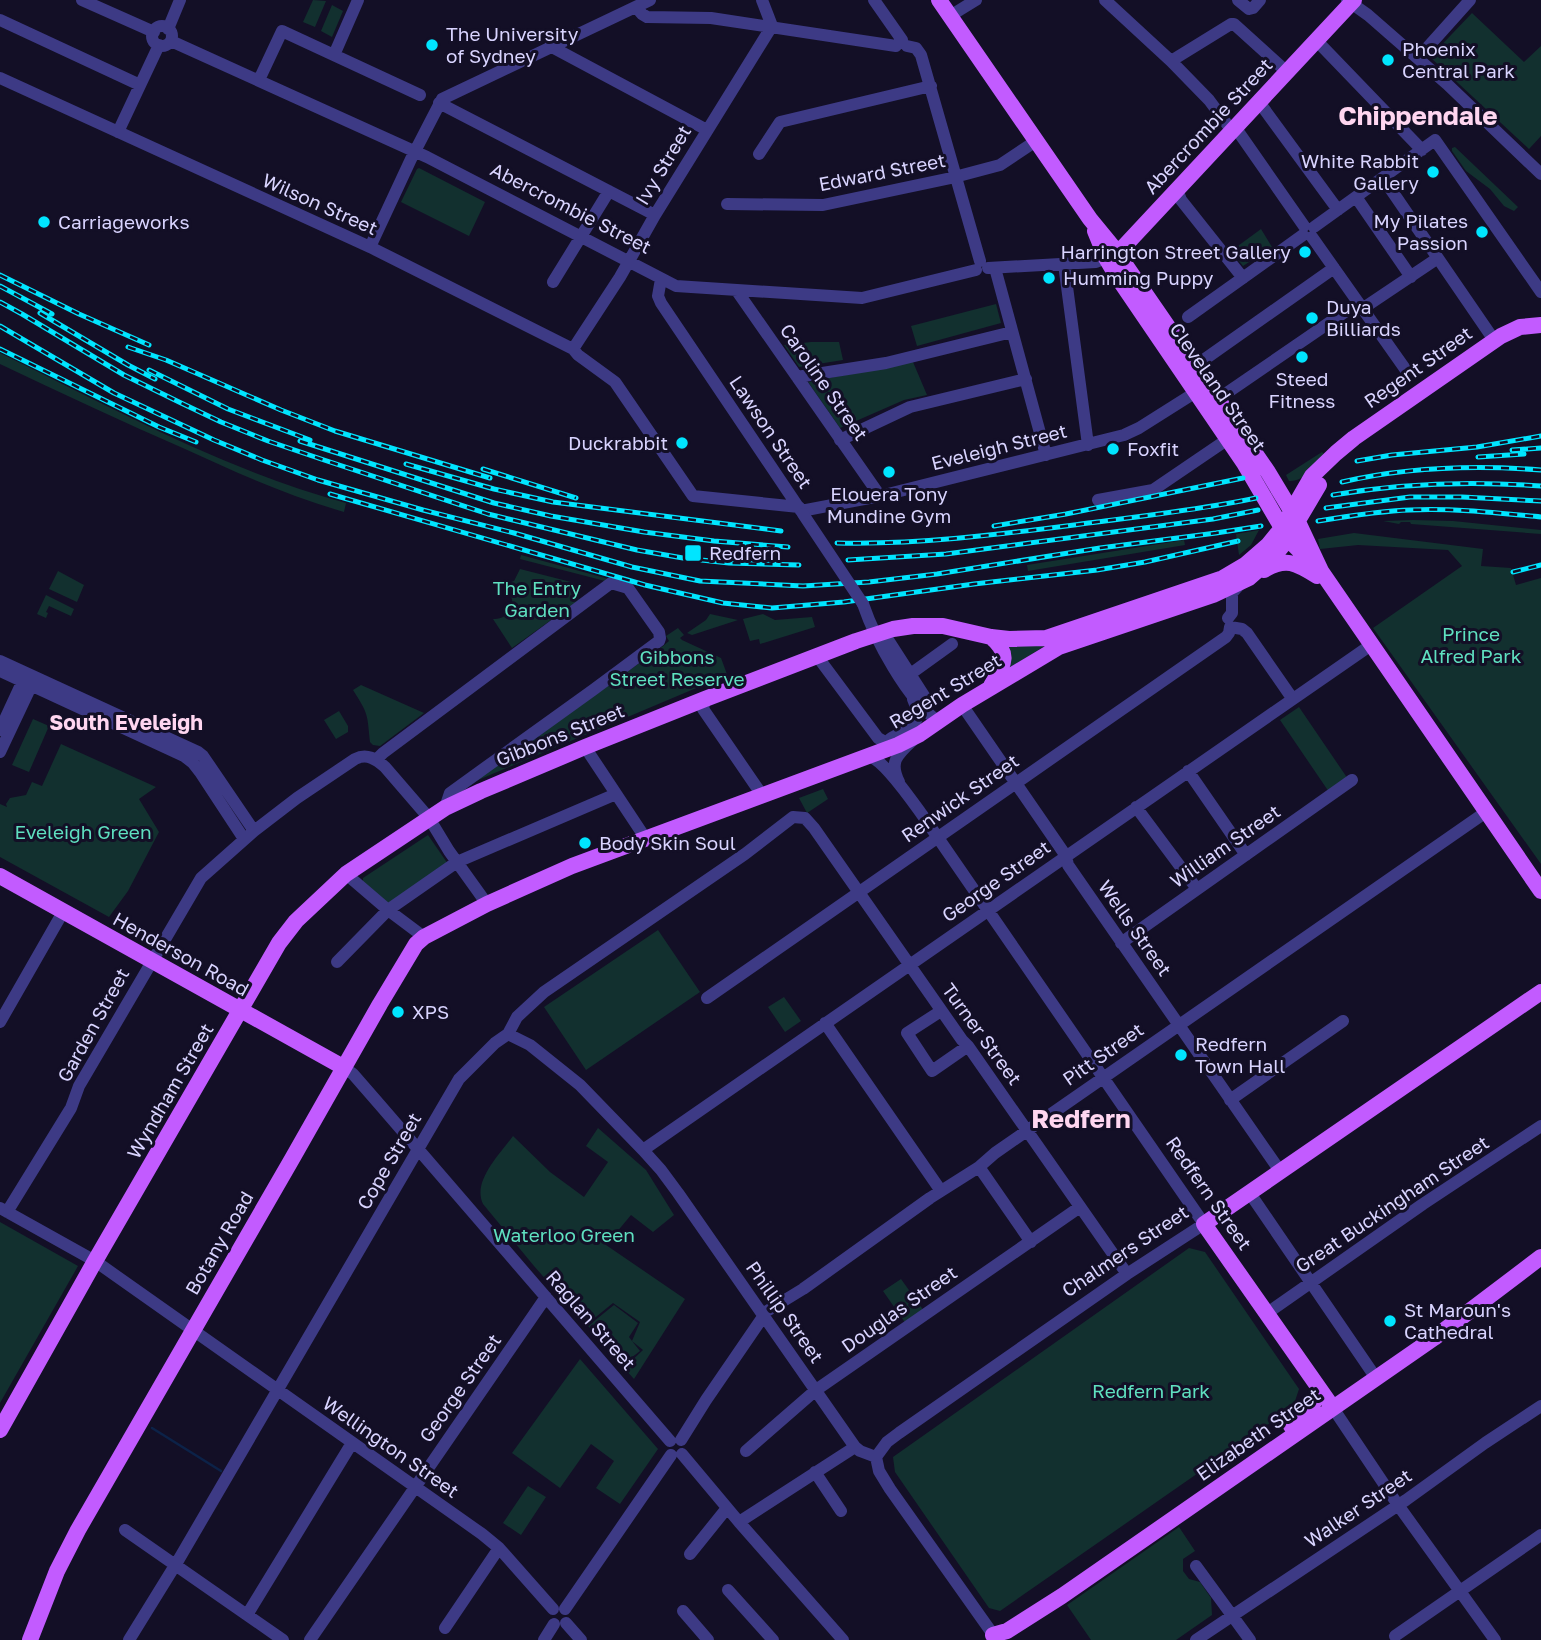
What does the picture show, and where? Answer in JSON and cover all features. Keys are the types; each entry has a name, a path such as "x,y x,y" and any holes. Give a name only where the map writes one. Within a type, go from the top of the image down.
{"main road":[{"name":"Cleveland Street","path":"939,0 1112,255 1195,366 1268,472 1332,588 1541,891"},
{"name":"Abercrombie Street","path":"1112,255 1259,102 1351,1"},
{"name":"Cleveland Street","path":"1112,255 1125,290 1244,463 1285,533 1321,571"},
{"name":"Regent Street","path":"1295,517 1312,476 1354,438 1494,340 1520,327 1541,326"},
{"name":"Regent Street","path":"487,904 572,866 878,750 898,745 920,734 1030,663 1066,644 1213,595 1274,556 1285,533 1325,474 1328,461"},
{"path":"1268,472 1280,483 1288,485 1296,485 1312,476"},
{"path":"1246,575 1268,529 1269,513 1265,498"},
{"path":"1246,575 1275,564 1289,562 1308,570 1332,588"},
{"name":"Regent Street","path":"991,637 1018,640 1046,638 1223,578 1246,575"},
{"name":"Gibbons Street","path":"429,818 481,791 584,747 879,633 913,626 936,625 991,637"},
{"path":"989,689 1002,667 1004,656 1000,646 991,637"},
{"name":"Wyndham Street","path":"0,1430 287,932 346,874 429,818"},
{"name":"Henderson Road","path":"0,876 343,1067"},
{"name":"Botany Road","path":"30,1640 57,1572 78,1530 416,944 424,937 487,904"},
{"name":"Chalmers Street","path":"1204,1224 1541,992"},
{"name":"Redfern Street","path":"1204,1224 1333,1408"},
{"name":"Elizabeth Street","path":"992,1638 1007,1632 1035,1613 1537,1265"},
{"name":"Elizabeth Street","path":"992,1638 1002,1623 1293,1425 1311,1408 1320,1390"},
{"path":"1014,1640 1035,1613"}],"street":[{"path":"82,0 154,32 154,41 166,38"},
{"path":"118,132 166,38 180,0"},
{"path":"334,55 358,0"},
{"path":"370,247 442,99 650,0"},
{"path":"762,0 772,26"},
{"path":"874,0 901,44"},
{"path":"950,16 976,0"},
{"path":"1105,0 1237,125"},
{"path":"1238,0 1246,8 1256,4"},
{"path":"1351,1 1418,58 1541,174"},
{"path":"1418,58 1462,3"},
{"path":"636,7 647,17 711,18 901,44 920,52 985,267 1012,332 1046,455"},
{"path":"0,20 140,85"},
{"path":"1171,61 1234,24 1287,72"},
{"name":"Ivy Street","path":"573,349 772,26"},
{"path":"259,80 282,31 420,95"},
{"name":"Abercrombie Street","path":"166,38 415,152 676,286 862,298 985,267 1096,262 1112,255"},
{"path":"1316,40 1422,150"},
{"path":"550,47 707,130"},
{"name":"Wilson Street","path":"0,78 370,247 573,349 615,382 693,496 801,510"},
{"path":"759,154 780,122 931,86"},
{"path":"1209,100 1231,113 1308,231 1408,373"},
{"path":"1259,102 1338,210"},
{"path":"439,103 654,215"},
{"path":"1188,317 1435,140 1541,292"},
{"name":"Edward Street","path":"727,204 823,205 1000,165 1036,141"},
{"path":"1382,178 1494,340"},
{"path":"1177,189 1181,200 1200,226 1243,278"},
{"path":"553,282 609,191"},
{"path":"1356,197 1411,276"},
{"path":"1218,399 1438,258"},
{"path":"1064,264 1088,445"},
{"path":"1195,366 1334,268"},
{"name":"Lawson Street","path":"661,279 658,296 661,303 876,620 879,633"},
{"name":"Caroline Street","path":"737,291 880,496"},
{"path":"797,377 886,363 1012,332"},
{"path":"841,440 910,407 1026,379"},
{"name":"Eveleigh Street","path":"801,510 880,496 1124,435 1196,392"},
{"path":"1098,500 1153,489 1228,439"},
{"path":"1229,622 1233,613 1232,593 1246,575"},
{"path":"445,808 450,793 659,641 660,635 628,588 611,583 376,760 429,818 487,904"},
{"path":"1213,595 1223,602 1229,622 1247,634 1292,698"},
{"name":"Renwick Street","path":"707,998 1226,637 1229,633 1229,622"},
{"path":"879,633 932,708 938,721"},
{"path":"878,750 915,723 917,710 911,692 879,633"},
{"path":"909,675 953,644"},
{"name":"George Street","path":"643,1150 1371,645"},
{"name":"Redfern Street","path":"817,656 878,738 878,750 887,771 904,789 1204,1224"},
{"path":"0,661 29,679 184,756 193,763 249,835"},
{"path":"0,671 29,679"},
{"path":"0,730 29,679"},
{"path":"0,752 29,679"},
{"path":"911,692 938,721"},
{"path":"705,699 703,709 762,794"},
{"name":"Wells Street","path":"962,705 1066,856 1068,865 1121,943 1280,1171"},
{"path":"904,789 895,773 895,760 920,734"},
{"path":"584,747 646,839"},
{"name":"Garden Street","path":"4,1210 71,1108 79,1086 198,882 249,835 297,798 353,760 365,756 376,760"},
{"path":"1188,771 1246,855"},
{"name":"William Street","path":"1121,943 1352,780"},
{"path":"337,962 388,910 457,862 616,794"},
{"path":"1136,807 1197,888"},
{"name":"Pitt Street","path":"559,1609 676,1448 764,1315 772,1308 979,1167 1178,1025 1486,812"},
{"name":"Cope Street","path":"129,1640 459,1079 495,1043 508,1034 517,1017 544,992 745,854 793,817 805,818"},
{"name":"Turner Street","path":"805,818 1127,1273"},
{"path":"346,874 424,937"},
{"path":"0,1022 63,912"},
{"path":"941,1011 907,1034 932,1070 968,1046"},
{"path":"1230,1100 1343,1021"},
{"path":"825,1024 941,1191"},
{"name":"Phillip Street","path":"508,1034 530,1045 580,1085 643,1150 678,1193 855,1447"},
{"name":"Raglan Street","path":"343,1067 355,1076 843,1640"},
{"name":"Great Buckingham Street","path":"1266,1314 1423,1204 1541,1126"},
{"path":"979,1167 1031,1241"},
{"path":"1249,1192 1376,1378"},
{"name":"Douglas Street","path":"746,1451 816,1390 1080,1207"},
{"name":"Wellington Street","path":"4,1210 95,1261 482,1534 559,1609"},
{"name":"Chalmers Street","path":"876,1457 887,1442 899,1433 1127,1273 1204,1224"},
{"name":"George Street","path":"310,1640 546,1297"},
{"name":"Walker Street","path":"1196,1640 1541,1406"},
{"name":"Redfern Street","path":"1333,1408 1398,1505 1495,1640"},
{"path":"247,1615 352,1443"},
{"path":"739,1522 855,1447 876,1457 879,1471 890,1489 992,1638"},
{"path":"815,1472 841,1511"},
{"path":"690,1554 727,1507"},
{"path":"125,1530 283,1640"},
{"path":"1395,1636 1541,1535"},
{"path":"446,1628 499,1548"},
{"path":"1195,1566 1250,1640"},
{"path":"729,1590 773,1640"},
{"path":"544,1640 569,1616 559,1609"},
{"path":"683,1611 708,1640"},
{"path":"560,1624 581,1640"}],"green space":[{"path":"313,0 326,1 315,27 303,22"},
{"path":"332,5 343,11 332,37 321,31"},
{"path":"1472,13 1524,62 1541,46 1541,136 1529,149 1430,57"},
{"path":"1455,147 1518,207 1514,211 1504,206 1490,189 1466,171 1452,151"},
{"path":"419,168 485,202 469,236 401,202"},
{"path":"1261,229 1272,247 1243,266 1231,251"},
{"path":"996,304 1001,323 917,346 911,326"},
{"path":"839,342 843,360 799,367 784,345"},
{"path":"0,353 213,456 346,503 344,512 263,484 92,407 0,364"},
{"path":"913,362 927,395 904,400 840,428 808,382"},
{"path":"1322,452 1324,454 1304,476 1289,481 1286,475"},
{"path":"1383,521 1453,521 1541,530 1541,534"},
{"path":"1259,530 1251,545 1239,555 1236,534"},
{"name":"Prince Alfred Park","path":"1354,533 1483,549 1481,566 1511,568 1516,585 1541,578 1541,864 1373,628 1462,566 1448,550 1358,545 1320,549 1318,539"},
{"path":"1184,540 1185,545 1028,571 1027,565"},
{"path":"521,555 609,579 605,581 520,559"},
{"name":"The Entry Garden","path":"520,569 575,583 579,600 512,648 493,619 501,618 510,611 512,599 505,590"},
{"path":"58,571 84,585 77,602 49,589"},
{"path":"46,595 74,609 71,616 49,606 46,618 37,614"},
{"path":"710,614 738,620 692,635 687,633 706,620"},
{"path":"763,614 775,620 812,617 815,627 760,644 759,639 750,641 743,619"},
{"name":"Gibbons Street Reserve","path":"678,628 684,635 680,638 682,640 721,658 728,677 471,783 663,646 669,641 666,636"},
{"path":"1005,643 1046,645 1002,673"},
{"path":"361,685 424,713 380,746 373,745 370,742 366,715 353,690"},
{"path":"1299,707 1348,779 1329,792 1280,720"},
{"path":"339,711 348,726 348,732 336,739 324,720"},
{"path":"33,719 49,726 29,772 12,765"},
{"name":"Eveleigh Green","path":"61,744 156,787 139,799 159,832 128,891 109,917 0,857 0,804 7,807 10,798 26,795 32,782 42,786"},
{"path":"823,789 828,799 807,813 799,798"},
{"path":"428,835 448,864 388,904 363,882 363,878"},
{"path":"658,930 700,992 586,1070 544,1007"},
{"path":"784,997 801,1021 785,1032 768,1007"},
{"name":"Waterloo Green","path":"598,1128 646,1170 674,1215 653,1232 631,1215 606,1245 685,1299 634,1379 624,1368 643,1350 632,1341 640,1322 613,1303 586,1325 483,1204 481,1195 484,1177 513,1136 550,1172 584,1197 608,1162 586,1146"},
{"path":"0,1222 78,1266 0,1403"},
{"name":"Redfern Park","path":"1189,1248 1205,1252 1299,1389 1293,1407 1000,1611 989,1608 895,1472 893,1457"},
{"path":"901,1279 924,1311 906,1324 883,1291"},
{"path":"614,1305 638,1323 629,1337 640,1351 622,1365 588,1326"},
{"path":"580,1359 658,1449 620,1504 596,1488 614,1461 591,1444 560,1488 512,1453"},
{"path":"528,1486 546,1497 521,1535 503,1523"},
{"path":"1179,1527 1195,1551 1183,1559 1183,1571 1189,1579 1200,1582 1211,1598 1212,1615 1176,1640 1091,1640 1067,1605"}],"waterway":[{"path":"152,1428 221,1471"}],"railway":[{"path":"0,275 149,345"},
{"path":"0,286 52,314"},
{"path":"0,302 124,375 221,422 268,441 488,514 637,550 683,558 729,563 799,565"},
{"path":"40,313 155,379"},
{"path":"0,326 114,393 262,460 318,480 423,510 632,567 700,581 803,586 869,582 1261,526"},
{"path":"128,347 166,360 335,431 490,478"},
{"path":"0,349 159,427 196,442"},
{"path":"149,370 228,409 310,440"},
{"path":"1357,461 1477,447 1541,436"},
{"path":"300,441 494,503 551,516 644,532 788,547"},
{"path":"1512,450 1541,448"},
{"path":"1478,457 1524,454"},
{"path":"406,464 494,489 553,502 781,531"},
{"path":"1342,482 1441,468 1541,470"},
{"path":"483,469 576,498"},
{"path":"994,526 1243,478"},
{"path":"1333,495 1437,484 1541,486"},
{"path":"330,494 645,585 723,603 772,608 844,602 1097,570 1238,541"},
{"path":"1326,508 1410,497 1541,501"},
{"path":"837,543 903,542 1000,534 1256,498"},
{"path":"848,560 946,554 1213,519 1258,510"},
{"path":"1318,521 1375,513 1426,510 1541,517"},
{"path":"1513,572 1541,565"}],"place":[{"name":"The University of Sydney","path":"432,45"},
{"name":"Phoenix Central Park","path":"1388,60"},
{"name":"White Rabbit Gallery","path":"1433,172"},
{"name":"Carriageworks","path":"44,222"},
{"name":"My Pilates Passion","path":"1482,232"},
{"name":"Harrington Street Gallery","path":"1305,252"},
{"name":"Humming Puppy","path":"1049,278"},
{"name":"Duya Billiards","path":"1312,318"},
{"name":"Steed Fitness","path":"1302,357"},
{"name":"Duckrabbit","path":"682,443"},
{"name":"Foxfit","path":"1113,449"},
{"name":"Elouera Tony Mundine Gym","path":"889,472"},
{"name":"Redfern","path":"693,553"},
{"name":"Body Skin Soul","path":"585,843"},
{"name":"XPS","path":"398,1012"},
{"name":"Redfern Town Hall","path":"1181,1055"},
{"name":"St Maroun's Cathedral","path":"1390,1321"}],"district":[{"name":"Chippendale","path":"1418,116"},
{"name":"South Eveleigh","path":"126,723"},
{"name":"Redfern","path":"1081,1119"}]}
